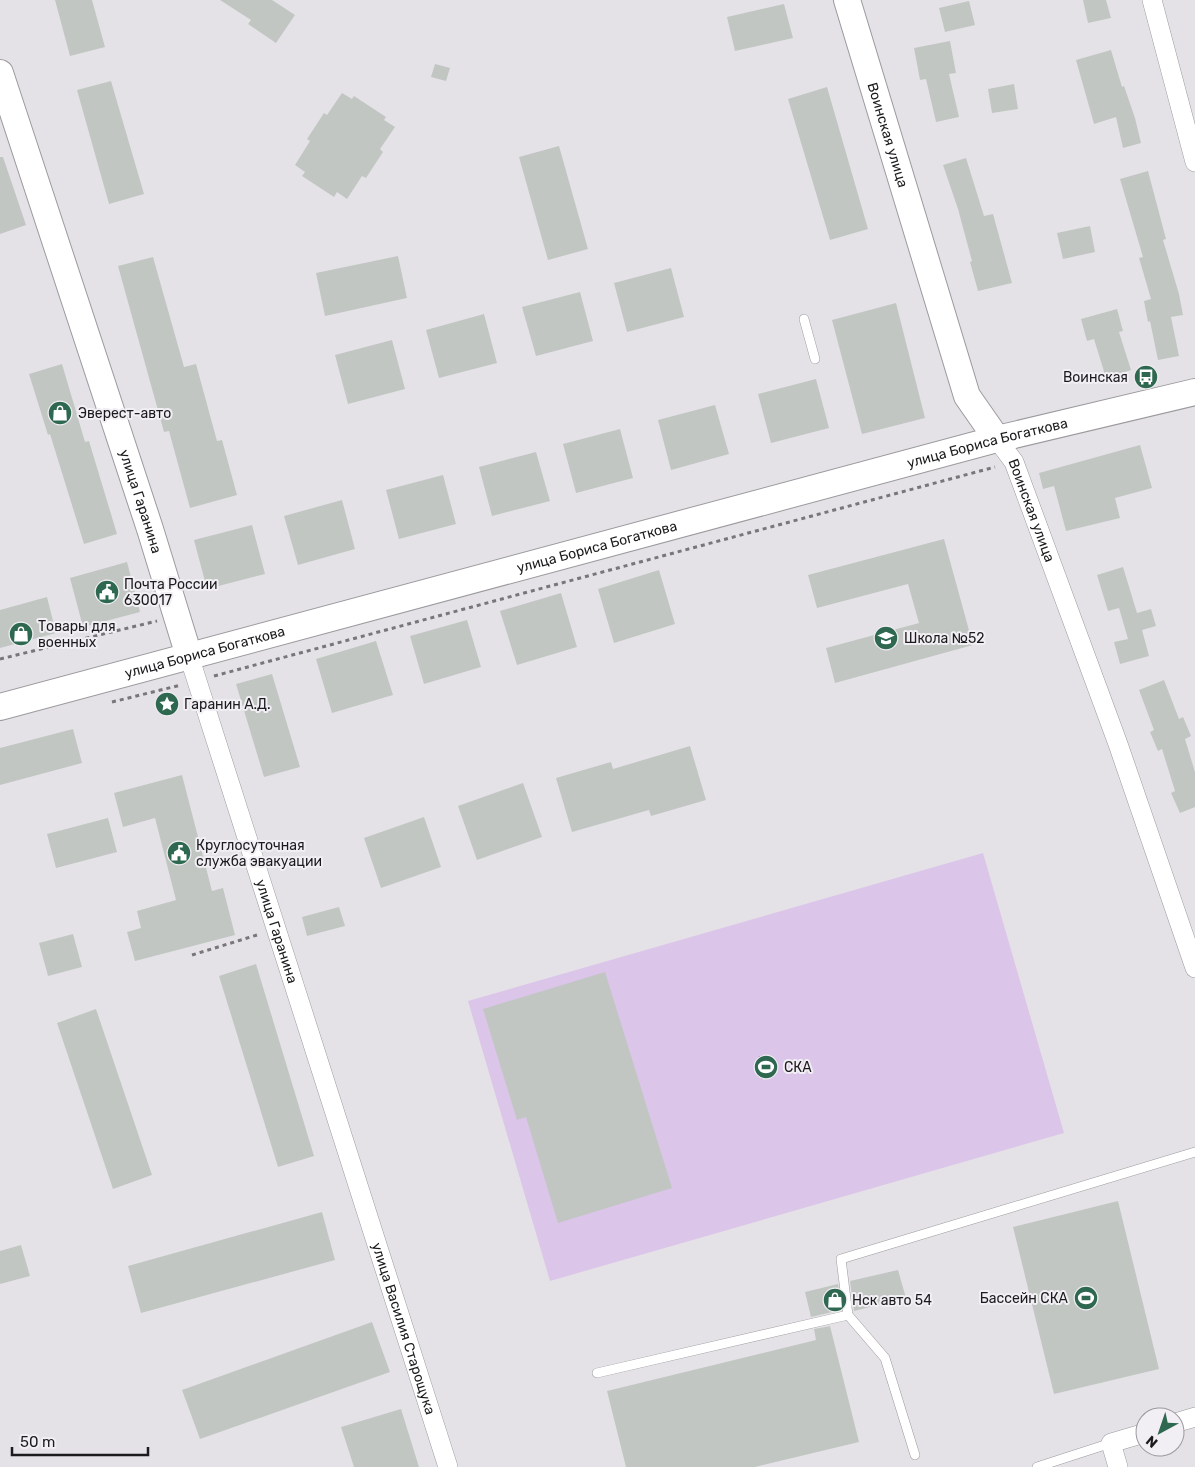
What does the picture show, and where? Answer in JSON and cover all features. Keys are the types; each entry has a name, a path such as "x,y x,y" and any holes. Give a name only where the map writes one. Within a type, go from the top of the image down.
{"main road":[{"name":"Воинская улица","path":"848,0 966,396 997,439"},
{"name":"улица Гаранина","path":"0,73 150,528 189,656"},
{"name":"улица Бориса Богаткова","path":"0,707 997,439 1195,392"}],"street":[{"path":"1152,0 1195,162"},
{"name":"Воинская улица","path":"997,439 1014,462 1118,744 1195,968"},
{"name":"улица Гаранина","path":"189,656 188,683 360,1190"},
{"name":"улица Василия Старощука","path":"360,1190 448,1467"},
{"path":"1118,1467 1111,1444 1135,1436"}],"lane":[{"path":"804,318 815,359"},
{"path":"915,1455 885,1358 848,1315 841,1260 1195,1152"},
{"path":"597,1373 848,1315"},
{"path":"1037,1467 1111,1444"}],"path":[{"path":"104,704 1014,462"},
{"path":"0,659 177,616"},
{"path":"182,694 188,683"},
{"path":"192,955 257,936 254,926"}],"shaded area":[{"name":"СКА","path":"983,853 1064,1133 550,1281 468,1001"}],"building":[{"path":"55,0 92,0 105,47 70,56"},
{"path":"220,0 272,0 295,15 276,43 248,24 251,20"},
{"path":"1083,0 1106,0 1111,18 1088,23"},
{"path":"969,1 975,25 945,32 939,8"},
{"path":"784,4 793,38 735,51 727,17"},
{"path":"950,41 956,73 949,74 959,117 936,122 926,79 920,80 914,48"},
{"path":"1111,50 1122,87 1124,86 1135,118 1141,143 1123,148 1116,117 1094,124 1076,60"},
{"path":"435,64 450,68 446,81 431,77"},
{"path":"111,81 144,194 109,204 77,90"},
{"path":"1014,84 1018,109 992,113 988,89"},
{"path":"827,87 868,229 830,240 788,99"},
{"path":"342,93 352,99 354,96 386,117 384,120 395,127 380,149 383,152 366,178 362,176 347,199 337,192 334,197 302,176 305,172 295,165 310,141 307,139 324,113 327,115"},
{"path":"559,146 588,249 548,260 519,157"},
{"path":"0,157 3,157 26,225 0,234"},
{"path":"966,158 984,216 993,214 1012,283 978,291 958,209 943,165"},
{"path":"1148,171 1166,239 1163,240 1179,294 1183,315 1171,317 1179,356 1158,360 1144,301 1151,299 1139,258 1143,257 1120,179"},
{"path":"1090,226 1095,252 1063,259 1057,233"},
{"path":"398,256 407,298 325,316 316,273"},
{"path":"153,257 184,367 196,364 217,441 222,440 237,495 190,508 169,431 164,432 118,266"},
{"path":"671,268 684,317 627,332 614,283"},
{"path":"580,292 593,341 536,356 522,307"},
{"path":"896,303 925,418 862,434 832,320"},
{"path":"1117,309 1123,331 1119,332 1131,370 1106,378 1094,339 1087,341 1081,319"},
{"path":"484,314 497,363 439,378 426,330"},
{"path":"392,340 405,389 348,404 335,355"},
{"path":"62,364 85,442 89,441 117,534 84,544 50,434 48,435 29,374"},
{"path":"816,379 829,428 771,443 758,394"},
{"path":"715,405 729,454 671,470 658,420"},
{"path":"620,429 633,478 576,493 563,444"},
{"path":"1140,445 1152,488 1115,498 1120,518 1066,531 1054,486 1043,489 1039,473"},
{"path":"536,452 550,501 492,516 479,467"},
{"path":"443,475 456,524 399,539 386,490"},
{"path":"342,500 355,549 298,565 284,516"},
{"path":"252,525 265,574 207,589 194,540"},
{"path":"944,539 973,645 835,683 826,648 919,623 908,584 817,608 808,575"},
{"path":"127,562 140,612 83,627 70,578"},
{"path":"1123,567 1137,613 1151,609 1156,626 1142,630 1149,656 1120,664 1114,642 1128,639 1119,608 1108,611 1097,575"},
{"path":"659,570 675,624 614,643 598,589"},
{"path":"561,593 577,647 517,665 500,611"},
{"path":"47,597 56,633 0,648 0,610"},
{"path":"467,620 481,667 424,684 410,636"},
{"path":"376,641 393,695 332,713 316,659"},
{"path":"272,674 300,767 264,777 236,684"},
{"path":"1164,680 1179,719 1183,717 1191,736 1185,739 1195,772 1195,807 1180,813 1171,793 1175,791 1162,749 1158,751 1150,732 1154,730 1139,690"},
{"path":"73,729 82,763 0,785 0,748"},
{"path":"690,746 706,800 651,816 649,810 572,832 556,778 611,762 613,769"},
{"path":"182,775 212,891 223,888 235,935 135,961 127,932 141,928 137,911 176,900 155,818 123,827 114,793"},
{"path":"523,783 542,837 477,860 458,806"},
{"path":"424,817 441,867 381,888 364,838"},
{"path":"108,818 117,852 56,868 47,834"},
{"path":"339,907 345,926 307,936 302,917"},
{"path":"73,934 82,967 48,976 39,943"},
{"path":"256,964 314,1156 278,1167 219,976"},
{"path":"605,972 672,1188 558,1223 526,1117 517,1120 483,1009"},
{"path":"96,1009 152,1175 113,1189 57,1023"},
{"name":"Бассейн СКА","path":"1118,1201 1159,1369 1054,1394 1013,1227"},
{"path":"322,1212 335,1260 141,1313 128,1266"},
{"path":"21,1245 30,1276 0,1284 0,1251"},
{"path":"898,1270 906,1298 854,1311 850,1281"},
{"path":"838,1284 841,1310 811,1317 805,1292"},
{"path":"372,1322 390,1372 200,1439 182,1390"},
{"path":"830,1326 859,1442 755,1467 626,1467 607,1391 816,1340 814,1329"},
{"path":"401,1409 419,1467 354,1467 341,1427"}],"place":[{"name":"Воинская","path":"1146,377"},
{"name":"Эверест-авто","path":"60,413"},
{"name":"Почта России 630017","path":"107,592"},
{"name":"Товары для военных","path":"21,634"},
{"name":"Школа №52","path":"886,638"},
{"name":"Гаранин А.Д.","path":"167,704"},
{"name":"Круглосуточная служба эвакуации","path":"179,853"},
{"name":"СКА","path":"766,1067"},
{"name":"Бассейн СКА","path":"1086,1298"},
{"name":"Нск авто 54","path":"835,1300"}]}
